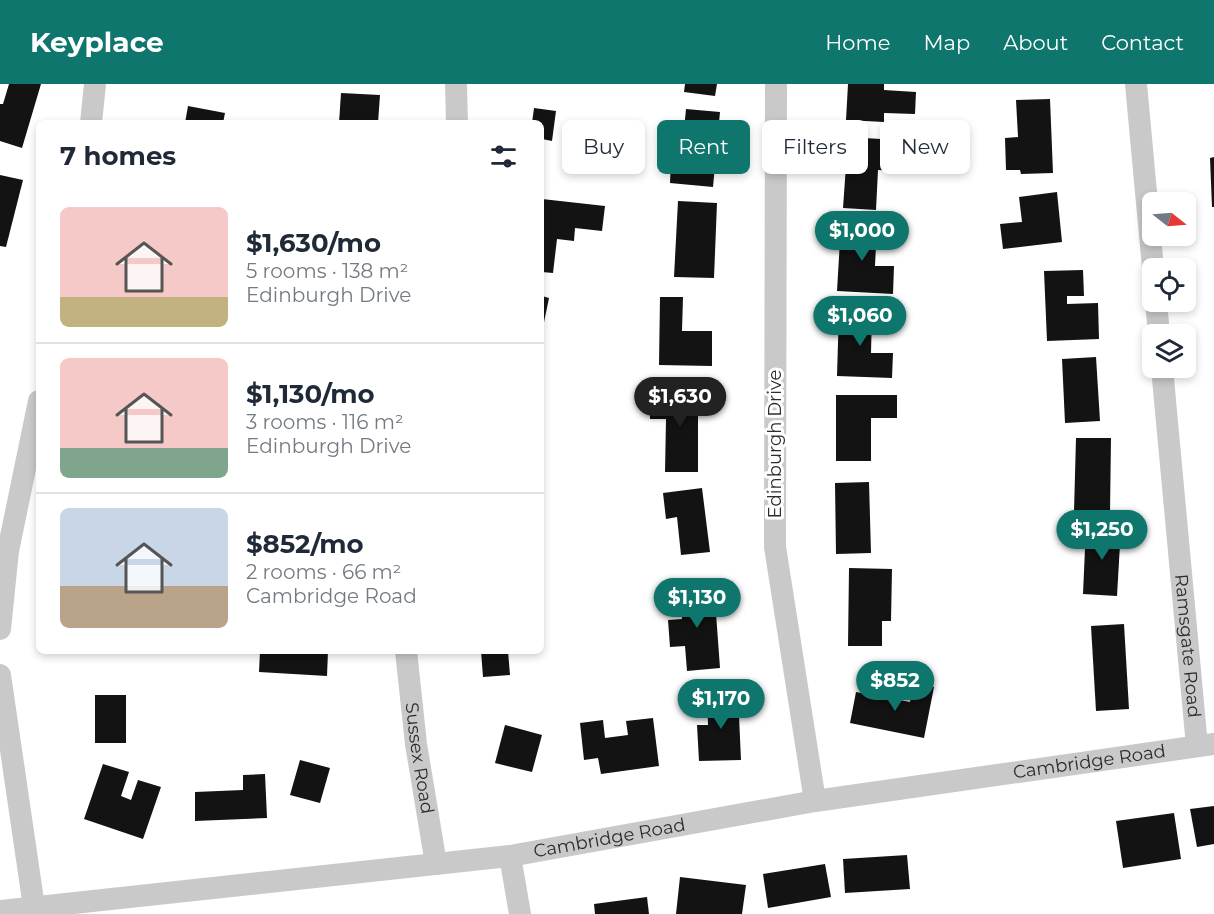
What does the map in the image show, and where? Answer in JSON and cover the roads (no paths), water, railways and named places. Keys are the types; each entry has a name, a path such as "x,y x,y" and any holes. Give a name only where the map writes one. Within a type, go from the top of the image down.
{"street":[{"path":"91,120 95,84"},
{"path":"456,84 457,120"},
{"name":"Edinburgh Drive","path":"776,84 775,547 815,801"},
{"path":"1136,84 1152,258"},
{"name":"Ramsgate Road","path":"1163,378 1206,745"},
{"path":"0,629 8,550 36,415"},
{"name":"Sussex Road","path":"406,654 416,744 436,864"},
{"path":"0,675 34,907"},
{"name":"Cambridge Road","path":"0,911 510,856 815,801 1206,745"},
{"path":"510,856 520,914"}]}
